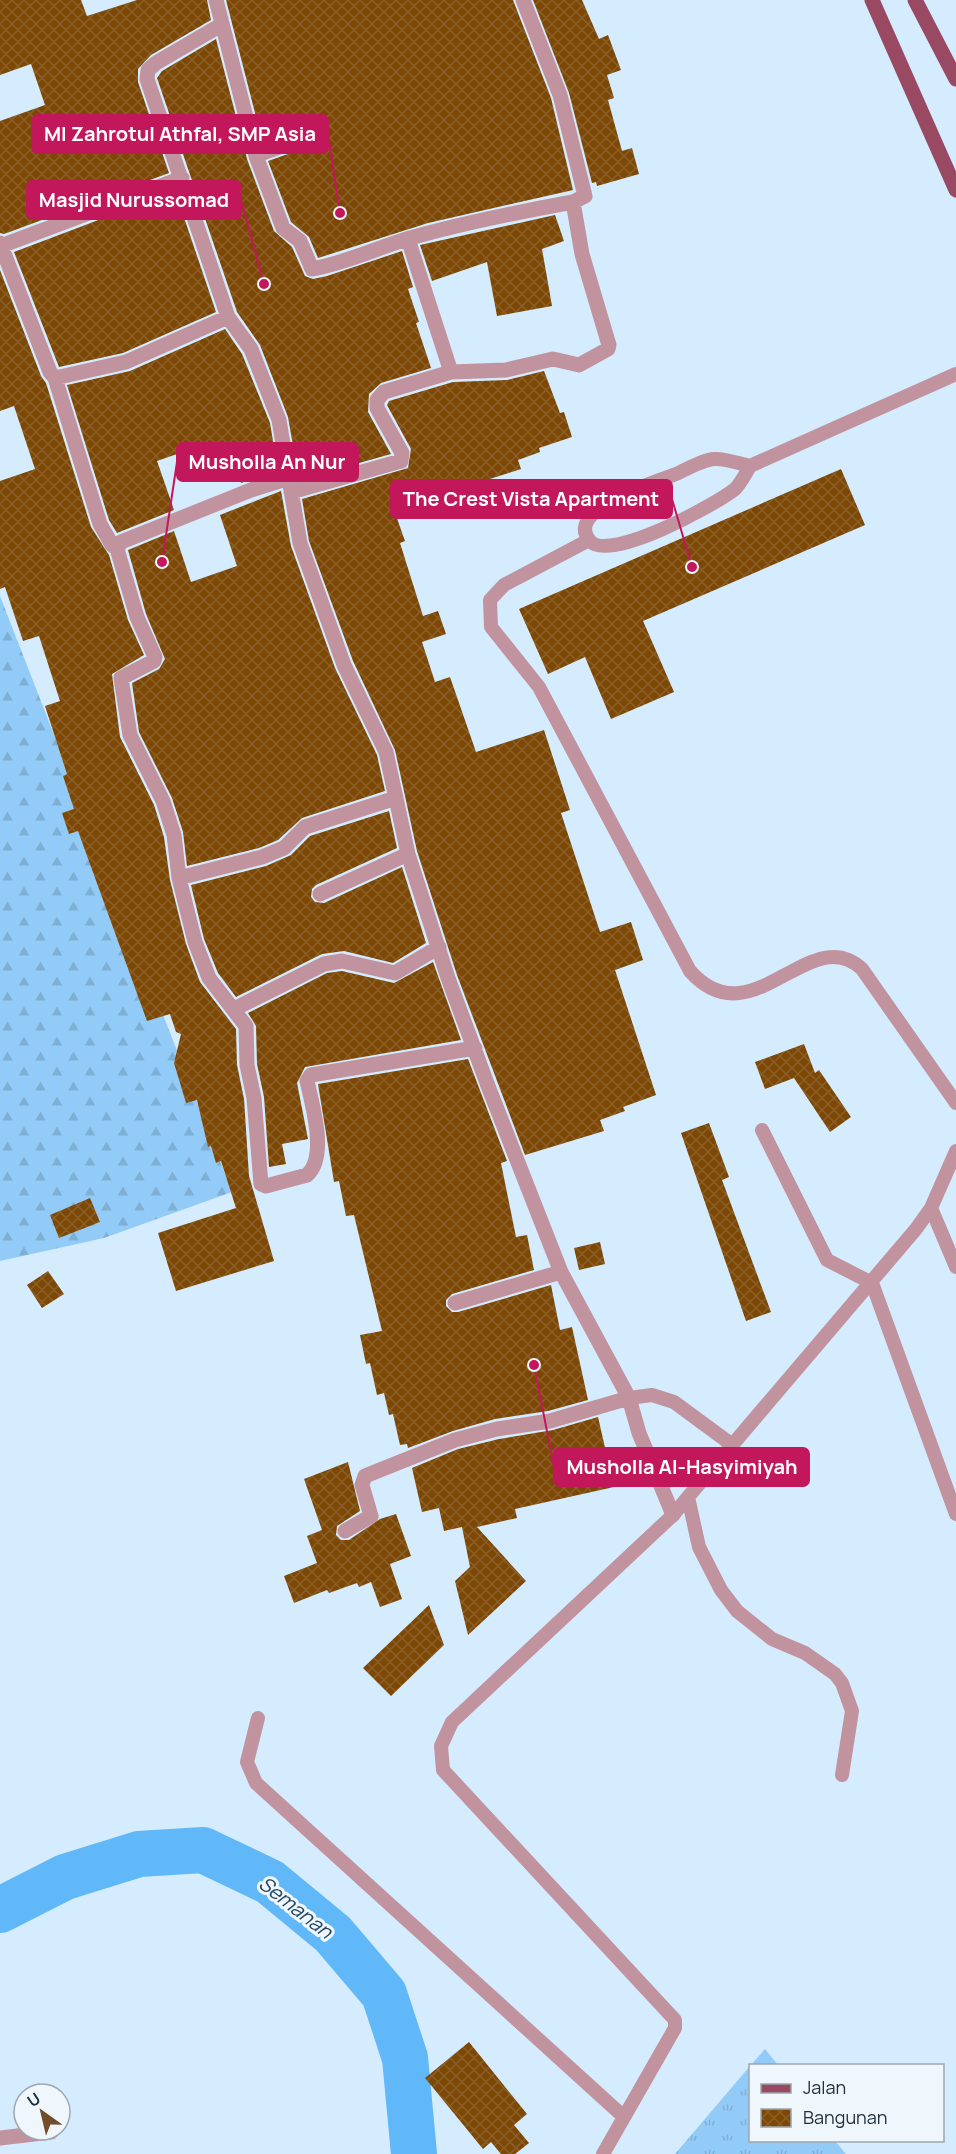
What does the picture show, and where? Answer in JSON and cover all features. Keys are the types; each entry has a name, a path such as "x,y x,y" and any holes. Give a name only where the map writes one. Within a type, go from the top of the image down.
{"main road":[{"path":"872,0 956,190"},
{"path":"915,0 956,79"}],"street":[{"path":"216,0 256,156 283,228 300,241 312,269 336,264 377,248 476,219 573,202 585,196 560,95 523,0"},
{"path":"221,25 148,70 147,79 228,317 251,349 279,420 300,543 345,665 386,752 408,854 474,1048 561,1272 629,1398 639,1433 673,1515"},
{"path":"182,178 0,244 50,372 56,378 100,524 108,541 117,549 137,617 155,657 154,661 121,678 130,735 163,801 174,835 179,878 195,942 209,978 246,1026 247,1065 254,1098 263,1186 307,1175 312,1170 318,1137 307,1081 311,1075 474,1048"},
{"path":"117,549 121,542 251,490 290,485 401,461 402,453 377,408 377,400 384,392 451,372 506,370 553,359 579,365 608,349 609,345 582,254 573,202"},
{"path":"408,239 451,372"},
{"path":"56,378 126,362 228,317"},
{"path":"179,878 262,857 284,848 304,826 396,798"},
{"path":"320,894 408,854"},
{"path":"234,1009 324,964 342,961 395,973 439,948"},
{"path":"455,1303 561,1272"},
{"path":"345,1532 370,1516 362,1485 365,1476 455,1440 497,1429 550,1421 629,1398"}],"lane":[{"path":"256,156 302,140"},
{"path":"750,466 714,459 634,489 602,506 588,518 586,530 589,540 597,546 608,548 665,529 735,488 750,466 956,374"},
{"path":"589,540 504,585 490,600 491,627 539,687 690,971 703,986 719,994 734,995 751,992 808,963 837,958 854,961 862,969 956,1103"},
{"path":"762,1130 827,1260 872,1283 956,1514"},
{"path":"603,2154 675,2028 675,2020 443,1770 441,1746 452,1722 673,1515 731,1444 872,1283 931,1208 956,1151"},
{"path":"931,1208 956,1267"},
{"path":"629,1398 652,1395 674,1402 731,1444"},
{"path":"688,1497 699,1547 721,1590 737,1611 772,1639 805,1653 835,1674 842,1683 852,1711 842,1775"},
{"path":"258,1718 247,1762 256,1783 624,2117"}],"green space":[{"path":"0,596 232,1192 104,1238 0,1261"},
{"path":"765,2049 777,2064 752,2064"},
{"path":"749,2067 749,2142 836,2142 846,2154 675,2154"}],"building":[{"path":"0,0 81,0 87,16 137,0 207,0 211,20 151,55 138,69 138,82 169,173 4,234 0,233 0,121 45,105 31,64 0,75"},
{"path":"226,0 513,0 551,98 573,190 428,223 318,258 309,237 291,222 268,161 305,148 310,142 309,136 299,131 263,144"},
{"path":"533,0 582,0 599,39 608,35 621,70 607,75 614,98 608,100 622,151 632,148 639,174 597,186 596,182 592,183 569,93"},
{"path":"216,39 247,159 274,231 292,247 305,276 313,279 327,276 402,251 413,287 408,289 419,322 416,323 431,368 381,383 369,394 368,412 391,454 299,480 288,417 260,345 237,312 157,78 162,71"},
{"path":"175,191 216,312 123,353 59,367 14,252"},
{"path":"555,215 564,241 542,249 552,306 497,316 487,262 432,281 420,245"},
{"path":"0,270 41,376 46,383 91,527 109,555 128,620 144,655 112,674 120,737 154,805 164,837 170,880 186,944 200,982 236,1029 237,1065 244,1099 249,1176 274,1261 176,1291 158,1233 236,1208 221,1161 216,1163 211,1146 208,1147 197,1100 186,1103 174,1063 181,1034 176,1032 170,1014 147,1021 78,831 69,834 62,813 74,809 63,776 67,774 45,706 60,701 39,636 23,641 5,587 0,589 0,481 35,469 14,406 0,411"},
{"path":"225,329 242,354 270,423 278,471 241,483 230,449 218,453 217,449 200,455 197,447 157,461 174,510 117,533 109,520 67,385 130,371"},
{"path":"544,371 560,413 564,412 572,437 539,448 540,452 518,460 521,469 394,510 405,541 400,543 423,616 438,611 446,634 422,642 435,682 450,677 476,752 544,730 570,810 561,813 600,932 631,922 643,960 615,970 656,1095 623,1107 625,1111 600,1120 604,1131 525,1155 457,975 417,851 395,750 353,661 309,541 302,499 408,468 411,449 387,405 389,401 453,382 507,380"},
{"path":"841,469 865,525 643,621 674,692 611,719 585,657 548,674 519,609"},
{"path":"281,491 291,546 335,668 377,755 385,791 302,818 278,840 259,848 187,866 183,832 172,798 139,732 132,683 159,669 165,659 146,614 128,550 174,531 191,582 237,566 220,515"},
{"path":"389,811 397,848 316,885 312,889 311,897 315,902 324,903 402,867 426,943 393,963 344,951 322,954 236,997 218,973 204,939 191,885 266,866 291,855 310,836"},
{"path":"433,962 461,1040 305,1067 297,1083 308,1139 282,1144 286,1164 269,1167 264,1097 257,1064 256,1026 248,1013 327,973 342,971 394,983"},
{"path":"804,1044 815,1073 819,1070 851,1117 830,1132 794,1078 765,1089 755,1062"},
{"path":"468,1059 507,1161 501,1163 516,1237 527,1235 534,1270 452,1294 446,1300 446,1306 452,1312 458,1312 551,1285 560,1330 572,1327 588,1400 548,1411 495,1419 453,1431 408,1448 407,1444 400,1445 393,1414 389,1415 384,1393 377,1395 370,1363 366,1364 360,1335 382,1331 354,1215 346,1216 339,1181 334,1182 318,1084"},
{"path":"709,1123 729,1177 722,1180 771,1312 746,1321 681,1133"},
{"path":"90,1198 100,1222 59,1238 50,1215"},
{"path":"600,1242 605,1264 579,1270 574,1248"},
{"path":"48,1271 64,1294 42,1308 27,1285"},
{"path":"598,1417 614,1487 515,1509 517,1518 477,1527 526,1581 468,1635 455,1581 470,1567 462,1527 444,1531 439,1508 422,1512 412,1468 458,1449 553,1430"},
{"path":"348,1462 360,1511 337,1526 336,1535 341,1540 349,1540 380,1519 396,1514 411,1556 390,1564 402,1599 380,1607 371,1582 359,1587 357,1583 329,1593 327,1590 294,1603 284,1576 317,1563 307,1536 322,1530 304,1479"},
{"path":"429,1605 444,1645 391,1696 363,1668"},
{"path":"469,2042 527,2114 514,2125 529,2143 515,2154 501,2154 491,2142 483,2149 425,2078"}],"waterway":[{"name":"Semanan","path":"0,1910 65,1877 139,1854 203,1850 270,1882 333,1934 384,1994 405,2058 414,2154"}],"place":[{"name":"MI Zahrotul Athfal, SMP Asia","path":"340,213"},
{"name":"Masjid Nurussomad","path":"264,284"},
{"name":"Musholla An Nur","path":"162,562"},
{"name":"The Crest Vista Apartment","path":"692,567"},
{"name":"Musholla Al-Hasyimiyah","path":"534,1365"}]}
